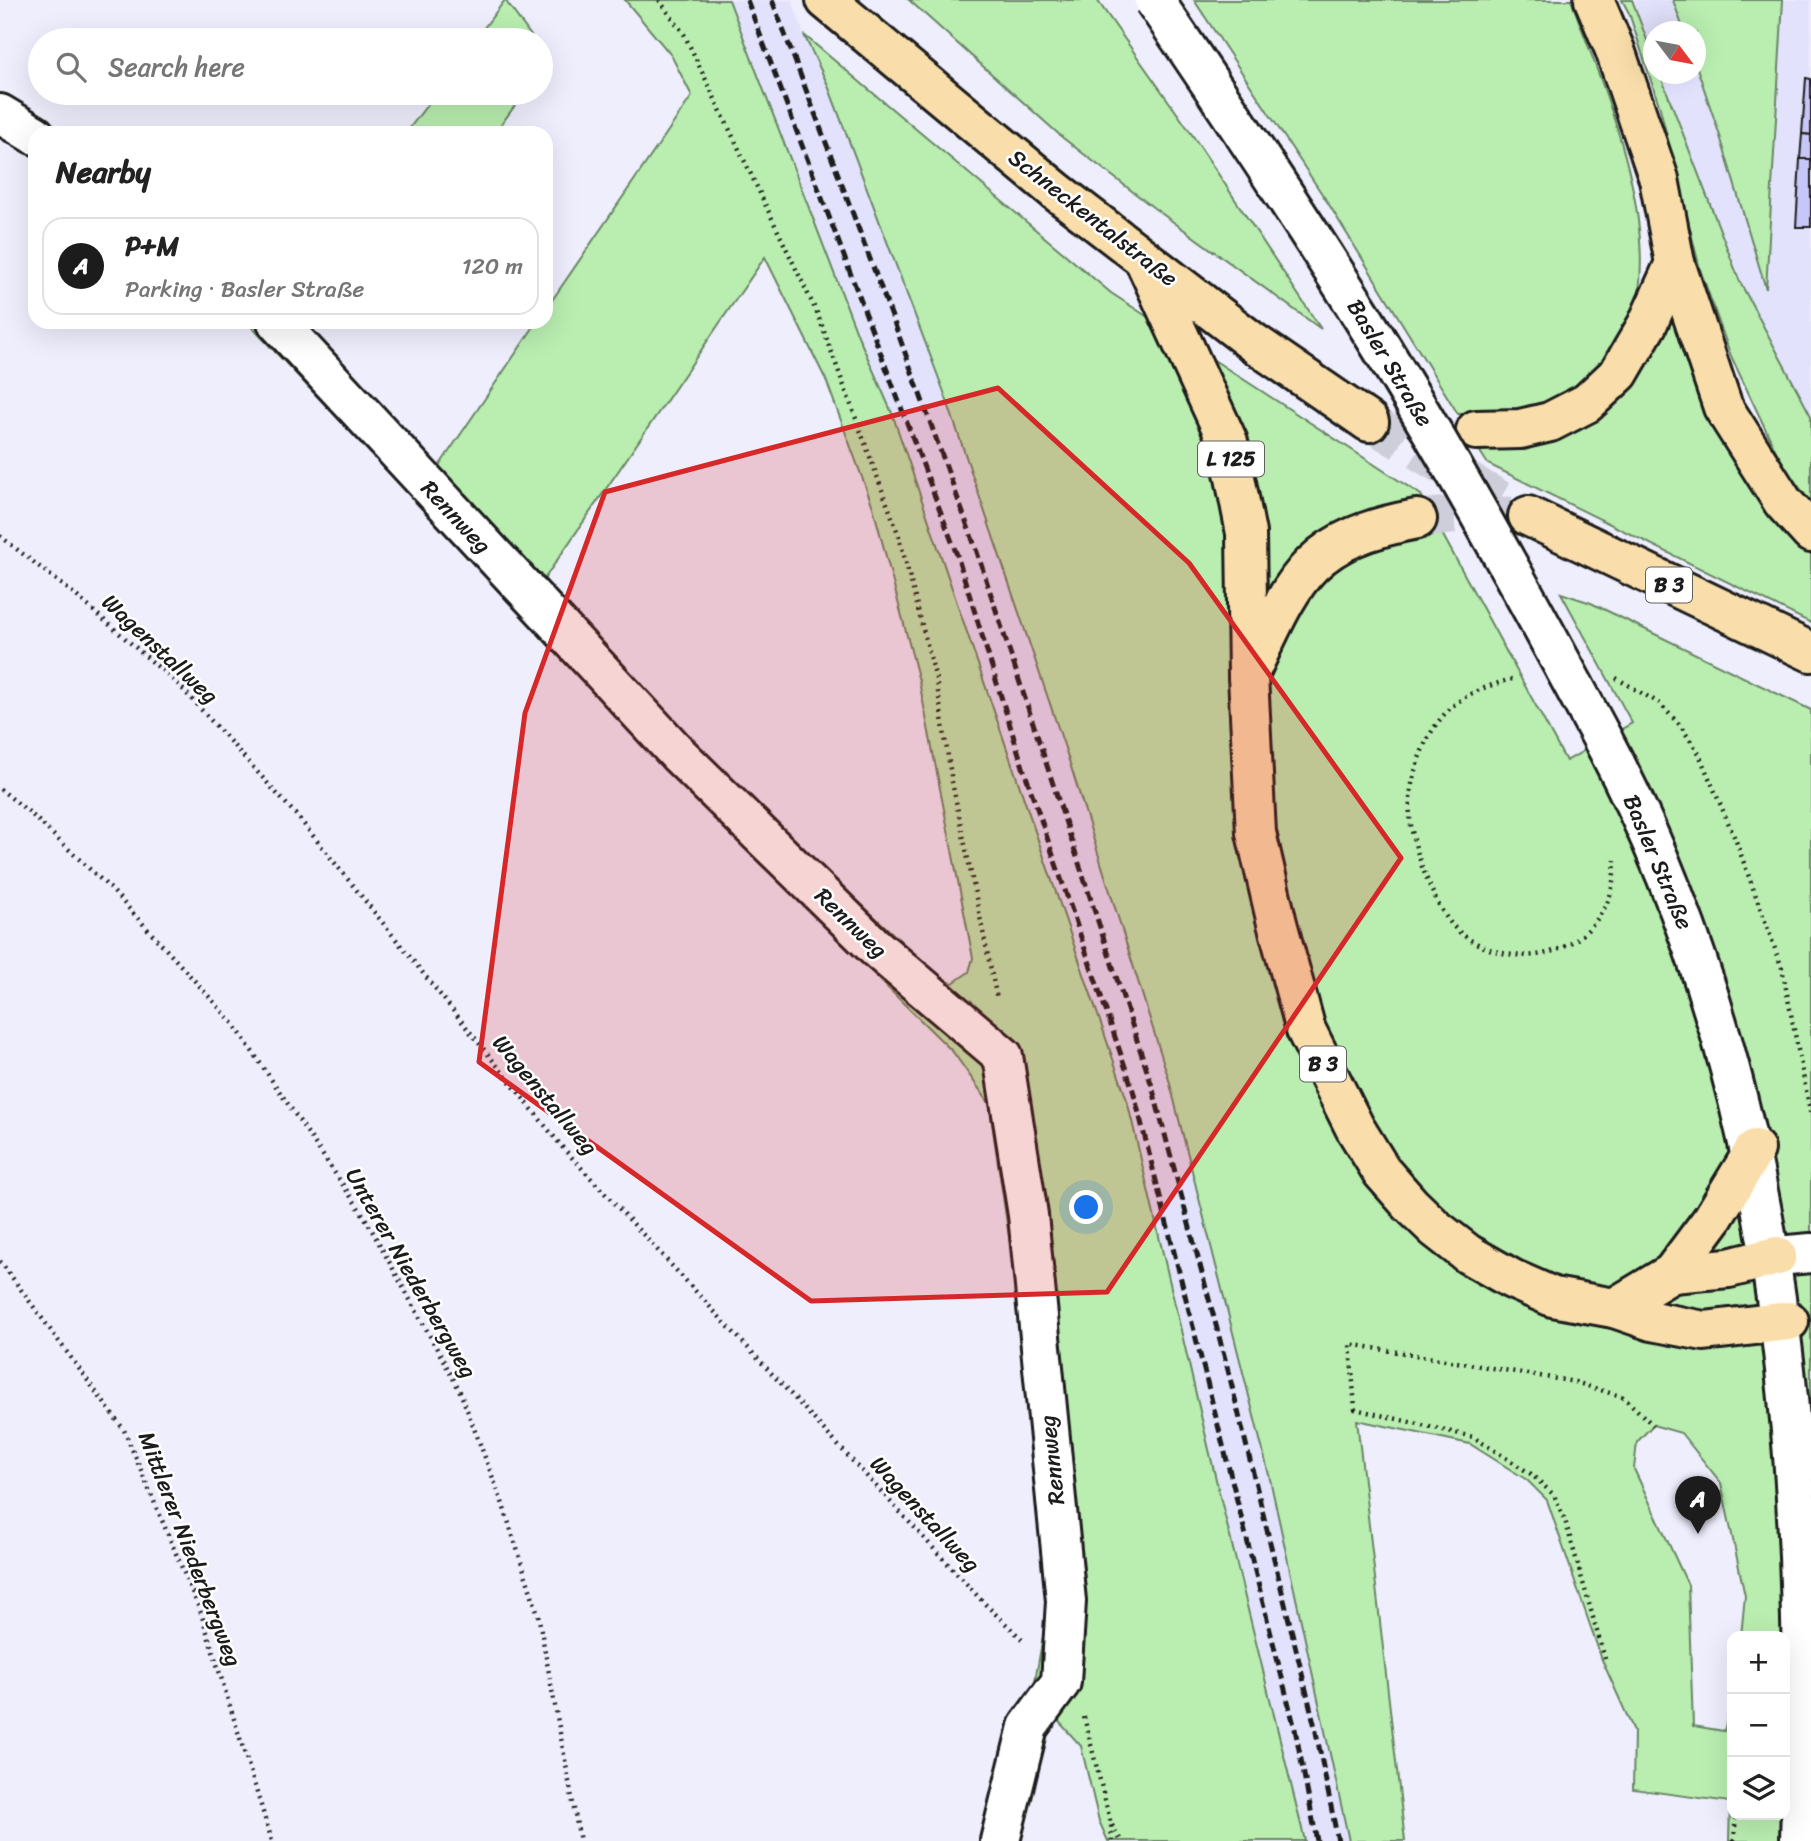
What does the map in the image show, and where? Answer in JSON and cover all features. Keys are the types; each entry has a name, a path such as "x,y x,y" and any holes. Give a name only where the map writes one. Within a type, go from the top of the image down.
{"main road":[{"name":"Schneckentalstraße","path":"826,0 1046,183 1254,343 1370,422"},
{"path":"1594,0 1615,50 1660,179 1675,263 1723,407 1783,502 1811,533"},
{"name":"L 125","path":"1144,259 1228,442 1246,533 1248,676"},
{"path":"1476,430 1520,429 1550,422 1587,403 1619,373 1647,325 1675,263"},
{"name":"B 3","path":"1528,516 1811,652"},
{"name":"B 3","path":"1417,519 1385,525 1345,539 1319,556 1294,583 1248,676 1256,833 1277,923 1306,1030 1355,1128 1382,1172 1436,1229 1468,1254 1512,1279 1553,1297 1614,1308"},
{"path":"1614,1308 1672,1273 1713,1218 1755,1149"},
{"path":"1672,1273 1729,1268 1794,1254"},
{"path":"1614,1308 1652,1321 1704,1331 1800,1319"}],"street":[{"name":"Basler Straße","path":"1154,0 1258,152 1362,315 1467,493 1623,779 1674,894 1704,974 1733,1059 1755,1149 1794,1254 1800,1319 1795,1365 1808,1540 1808,1685 1800,1841"},
{"path":"0,114 28,131"},
{"name":"Rennweg","path":"283,329 679,755 876,948 1003,1056 1028,1214 1066,1601 1061,1682"},
{"path":"1000,1841 1028,1727 1061,1682"}],"path":[{"path":"659,0 684,34 818,315 898,537 936,679 952,782 998,1002"},
{"name":"Wagenstallweg","path":"0,536 73,593 180,686 298,817 563,1148 985,1604 1031,1647 1082,1706 1111,1824"},
{"path":"1616,678 1659,703 1699,751 1736,841 1782,968 1811,1116"},
{"path":"1512,679 1477,690 1452,706 1429,737 1415,768 1410,816 1422,865 1436,902 1462,934 1490,949 1525,956 1558,951 1575,943 1595,921 1608,900 1616,855"},
{"name":"Unterer Niederbergweg","path":"0,789 29,811 113,890 233,1023 364,1216 459,1389 502,1502 538,1614 580,1841"},
{"name":"Mittlerer Niederbergweg","path":"0,1261 124,1430 201,1613 272,1841"},
{"path":"1605,1659 1565,1520 1554,1495 1531,1474 1473,1437 1355,1409 1350,1344 1575,1382 1623,1397 1653,1425"},
{"path":"1734,1841 1736,1820"},
{"path":"1111,1824 1112,1841"},
{"path":"1111,1824 1121,1841"}],"highlighted area":[{"path":"998,388 1189,563 1401,858 1107,1292 811,1301 479,1062 525,713 605,492"}],"shaded area":[{"path":"729,0 792,0 917,316 1066,751 1169,1080 1270,1479 1349,1841 1305,1841 1218,1488 1127,1100 892,413 859,338"},
{"path":"1632,0 1811,0 1811,416 1740,282 1664,84 1706,84 1706,21 1643,21 1643,29"}],"green space":[{"path":"505,0 525,28 484,28"},
{"path":"625,0 729,0 859,338 892,413 1127,1100 1218,1488 1305,1841 1108,1841 1099,1821 1081,1746 1033,1693 1047,1614 1044,1549 1028,1364 989,1103 953,1052 717,820 254,329 300,329 433,475 532,329 553,329 553,299 692,96 671,55","holes":["765,257 826,380 873,507 919,681 973,958 969,972 953,983 943,980 689,745 536,591"]},
{"path":"909,0 1097,0 1189,130 1321,329 1154,208 1063,138"},
{"path":"1194,0 1571,0 1622,143 1638,219 1641,256 1637,304 1629,326 1617,347 1595,374 1569,397 1546,409 1518,413 1458,414 1328,203"},
{"path":"1622,0 1632,0 1643,29 1643,56"},
{"path":"1673,0 1783,0 1766,289 1702,84 1706,84 1706,21 1680,21"},
{"path":"804,35 1111,293 1421,495 1566,761 1632,723 1561,593 1591,603 1811,710 1811,1841 1729,1841 1730,1820 1790,1820 1790,1631 1742,1631 1745,1596 1721,1483 1681,1433 1653,1425 1637,1442 1634,1469 1688,1585 1693,1726 1724,1731 1727,1720 1727,1802 1633,1789 1634,1731 1602,1660 1547,1500 1527,1480 1470,1444 1357,1420 1405,1841 1349,1841 1270,1479 1169,1080 1066,751 944,392 827,83"},
{"path":"1652,84 1664,84 1740,282 1811,416 1811,503 1782,464 1731,356 1700,269"},
{"path":"427,105 515,105 500,126 411,126"},
{"path":"1675,309 1787,527 1811,554 1811,623 1488,464 1479,450 1526,450 1566,434 1608,409 1641,374"}],"building":[{"path":"1806,78 1811,79 1811,135 1802,134"},
{"path":"1802,134 1811,135 1811,159 1800,159"},
{"path":"1800,159 1811,159 1811,227 1796,227"}],"tunnel":[{"path":"1369,422 1528,516"},
{"path":"1417,519 1454,515 1528,516"}],"railway":[{"path":"747,0 957,555 1023,767 1133,1090 1295,1729 1317,1841"},
{"path":"772,0 976,549 1152,1086 1228,1370 1315,1727 1338,1841"}],"place":[{"name":"P+M","path":"1698,1534"}]}
